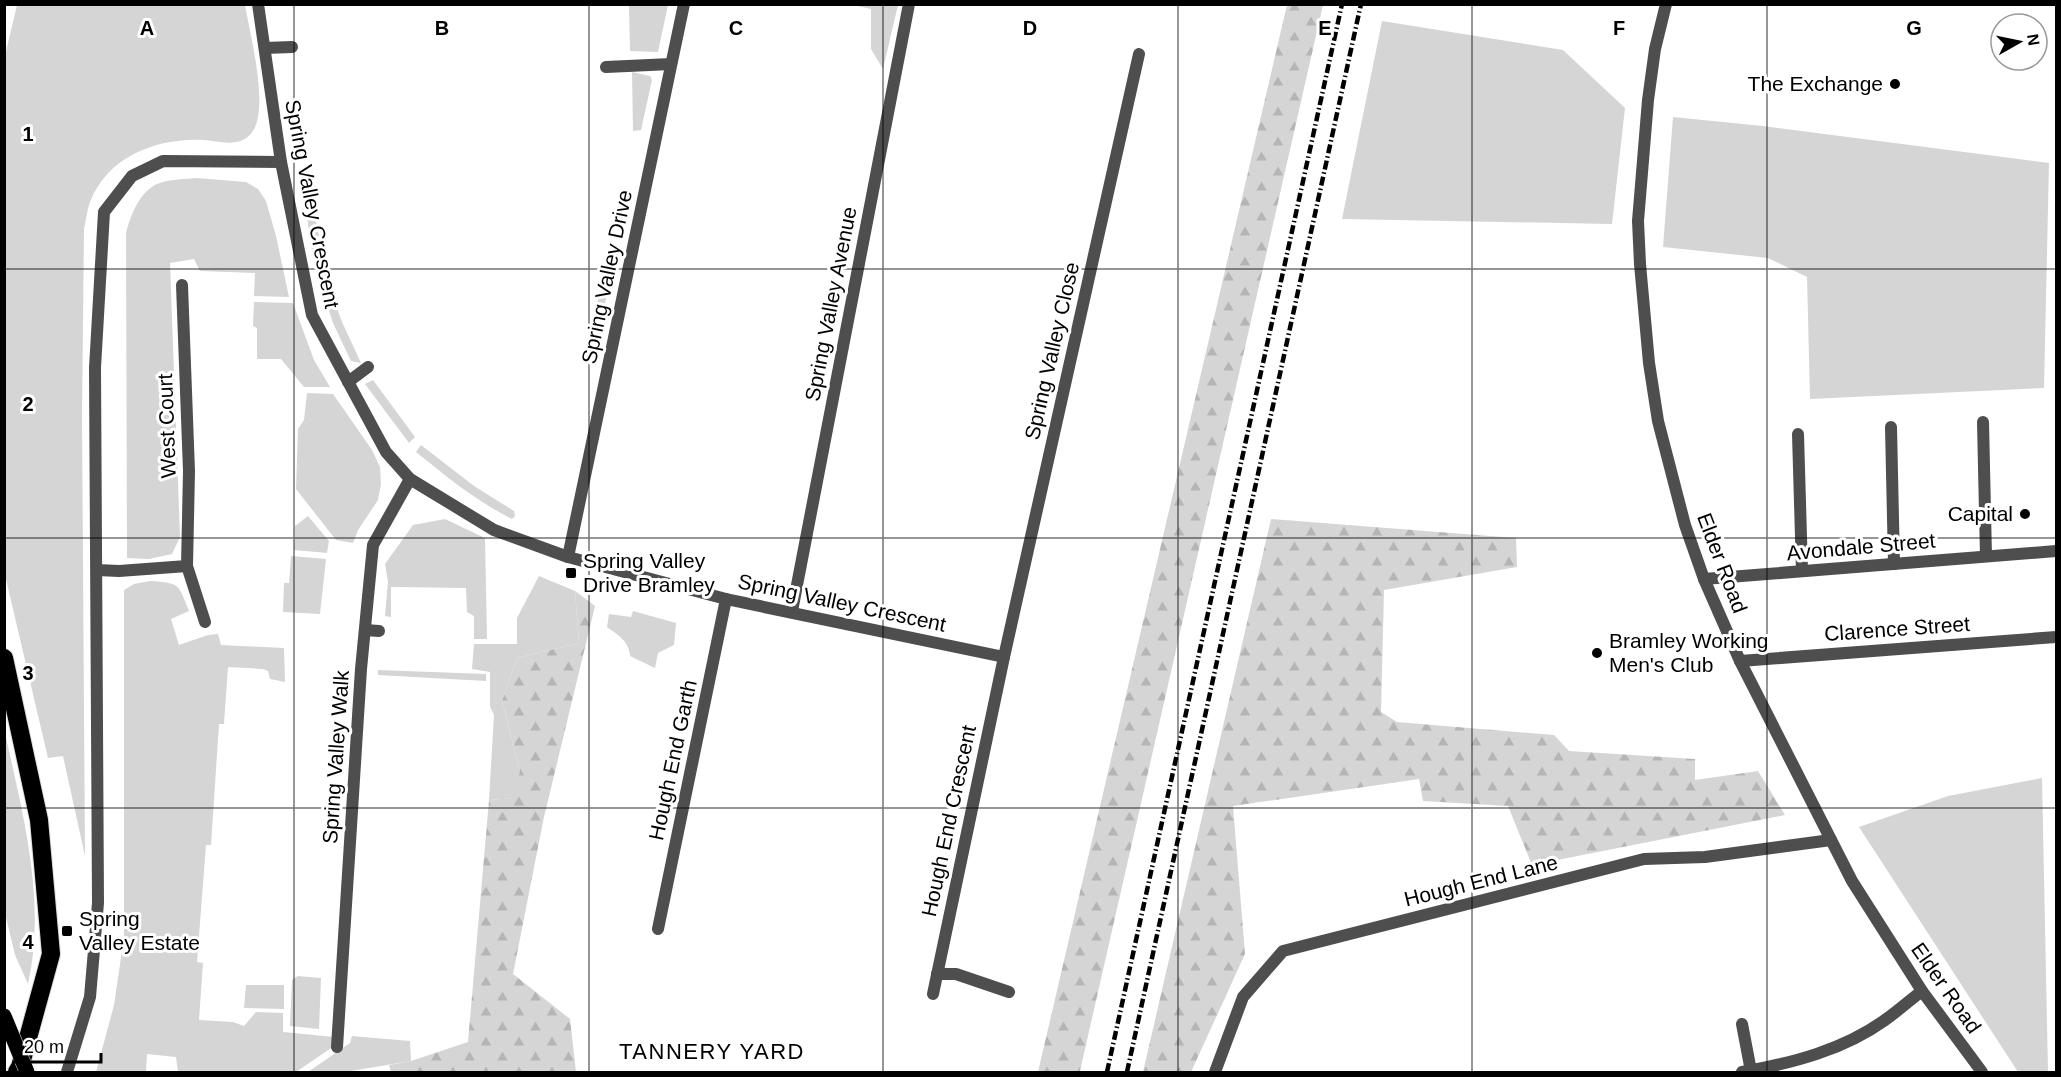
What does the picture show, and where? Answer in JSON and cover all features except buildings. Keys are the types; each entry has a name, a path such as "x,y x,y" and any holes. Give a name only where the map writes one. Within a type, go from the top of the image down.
{"highway":[{"path":"4,658 39,820 51,954 17,1072"}],"main road":[{"path":"4,1016 27,1072"}],"street":[{"name":"Spring Valley Crescent","path":"258,4 281,162 312,315 386,452 410,479 494,530 568,557 726,599 1004,657"},
{"name":"Spring Valley Drive","path":"568,557 684,4"},
{"name":"Spring Valley Avenue","path":"792,611 909,4"},
{"name":"Elder Road","path":"1666,4 1655,49 1647,100 1638,221 1649,363 1658,421 1685,525 1704,579 1740,661 1852,881 1922,991 1982,1072"},
{"path":"265,48 292,47"},
{"name":"Spring Valley Close","path":"1004,657 1139,54"},
{"path":"606,68 671,64"},
{"path":"67,1072 90,997 98,903 94,368 104,212 132,176 163,161 281,162"},
{"name":"West Court","path":"182,285 189,471 187,566 205,622"},
{"path":"348,381 368,367"},
{"path":"1983,422 1986,556"},
{"path":"1891,427 1894,564"},
{"path":"1798,434 1802,571"},
{"name":"Spring Valley Walk","path":"337,1047 365,630 373,544 410,479"},
{"name":"Avondale Street","path":"1704,579 2056,551"},
{"path":"97,570 119,571 187,566"},
{"name":"Hough End Garth","path":"658,929 726,599"},
{"path":"365,630 379,631"},
{"name":"Clarence Street","path":"1740,661 2056,637"},
{"name":"Hough End Crescent","path":"933,994 1004,657"},
{"name":"Hough End Lane","path":"1215,1072 1243,997 1283,951 1644,859 1704,857 1831,840"},
{"path":"937,974 956,974 1009,992"},
{"path":"1742,1024 1747,1072 1795,1062 1840,1046 1884,1021 1922,991"}],"green space":[{"path":"17,5 245,5 259,88 257,120 248,137 230,143 203,140 168,142 136,153 109,173 98,186 87,212 84,229 82,416 85,856 63,756 48,758 5,575 4,60"},
{"path":"629,5 668,5 658,52 630,51"},
{"path":"853,5 898,5 883,69 871,49 871,9"},
{"path":"1287,5 1323,5 1080,1071 1038,1072"},
{"path":"1382,21 1563,50 1625,108 1612,224 1342,219"},
{"path":"632,72 650,76 652,80 641,130 633,131"},
{"path":"1673,117 1763,126 2049,163 2044,388 1810,399 1807,277 1768,258 1663,247"},
{"path":"197,178 246,182 258,189 266,201 289,297 254,296 255,273 200,271 194,259 170,263 180,537 172,554 149,559 127,558 126,233 138,202 149,189 167,181"},
{"path":"311,194 328,284 321,286 312,251 304,196"},
{"path":"601,286 608,288 600,328 591,330"},
{"path":"325,292 331,292 361,363 351,361 333,323"},
{"path":"254,302 293,303 314,360 330,387 304,387 281,359 257,359 257,328 253,326"},
{"path":"373,380 415,437 409,443 365,384"},
{"path":"307,393 333,394 372,450 380,467 381,484 378,500 358,530 353,543 336,540 296,489 298,429 304,420"},
{"path":"421,445 474,486 514,511 515,516 512,519 499,512 451,479 416,452"},
{"path":"308,516 329,541 327,553 294,550 295,526"},
{"path":"445,519 485,538 487,639 474,639 474,616 467,612 466,588 391,587 391,617 385,616 388,582 385,564 413,525"},
{"path":"1271,519 1516,538 1517,567 1384,590 1381,712 1397,722 1554,735 1569,751 1695,759 1695,780 1758,771 1785,815 1532,865 1508,806 1423,801 1419,779 1233,806 1245,954 1191,1072 1143,1072"},
{"path":"291,556 326,559 320,614 283,612 284,583 289,583"},
{"path":"539,576 575,591 579,643 517,658 502,701 520,770 515,798 489,800 494,715 490,707 490,672 472,669 474,644 517,644 517,618"},
{"path":"150,581 173,584 183,595 189,611 171,619 179,645 218,634 221,645 284,648 285,682 270,679 268,671 263,669 228,667 224,724 219,724 211,845 206,845 197,962 203,963 199,1020 233,1022 244,1026 256,1012 283,1013 283,1032 334,1037 334,1046 296,1072 178,1072 176,1057 147,1054 146,1072 96,1072 114,1005 124,937 124,590 134,584"},
{"path":"575,591 595,606 544,817 513,974 570,1019 576,1072 391,1072 389,1065 411,1061 468,1042 489,800 514,798 520,770 502,701 517,658 579,643"},
{"path":"633,611 676,623 674,645 658,653 655,668 630,656 625,642 607,627 609,614 631,617"},
{"path":"378,670 486,674 486,681 378,675"},
{"path":"4,728 25,824 34,888 33,952 28,984 15,955 5,913"},
{"path":"2042,778 2048,1072 2018,1072 1859,827 1948,796"},
{"path":"298,976 321,978 319,1029 290,1026 292,980"},
{"path":"246,985 284,985 284,1009 244,1008"},
{"path":"352,1036 410,1041 411,1061 345,1072 308,1072 350,1043"}],"railway":[{"path":"1107,1072 1342,4"},
{"path":"1127,1072 1361,4"}],"place":[{"name":"The Exchange","path":"1895,84"},
{"name":"Capital","path":"2025,514"},
{"name":"Spring Valley Drive Bramley","path":"571,573"},
{"name":"Bramley Working Men's Club","path":"1597,653"},
{"name":"Spring Valley Estate","path":"67,931"}],"district":[{"name":"TANNERY YARD","path":"712,1051"}]}
